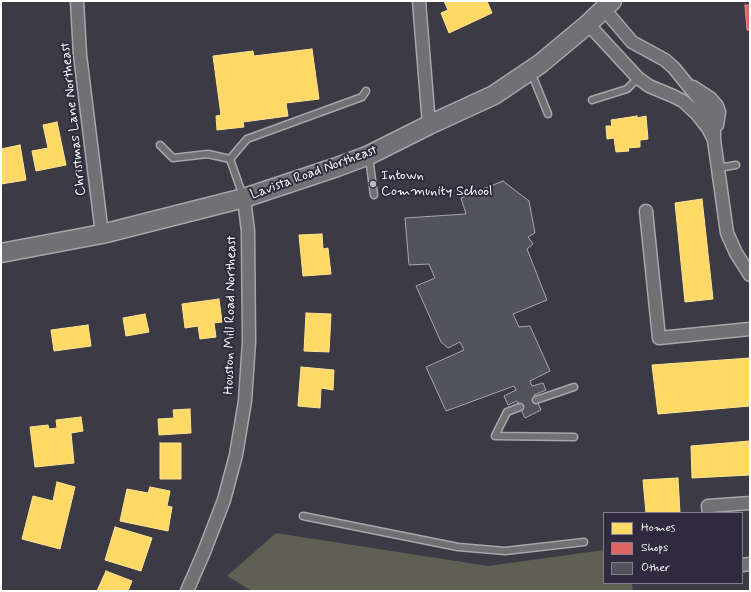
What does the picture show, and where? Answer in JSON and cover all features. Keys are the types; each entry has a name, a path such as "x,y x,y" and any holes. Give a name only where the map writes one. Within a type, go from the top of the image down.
{"main road":[{"name":"Lavista Road Northeast","path":"1,253 102,234 244,198 369,155 494,95 540,64 588,24 608,5"}],"street":[{"name":"Christmas Lane Northeast","path":"77,1 80,55 102,234"},
{"path":"419,1 429,125"},
{"path":"608,5 632,42 665,60 674,68 712,115 714,120 714,140 727,233 736,253 750,275"},
{"path":"588,24 638,78 649,86 683,101 702,119 714,140"},
{"name":"Houston Mill Road Northeast","path":"187,591 224,500 236,455 245,401 249,342 248,231 244,198"},
{"path":"646,211 659,338 750,329"},
{"path":"709,512 708,506 750,503"}],"lane":[{"path":"530,70 548,114"},
{"path":"592,100 627,90 638,78"},
{"path":"230,159 247,139 362,97 366,92"},
{"path":"160,145 173,158 208,154 230,159"},
{"path":"369,155 374,195"},
{"path":"230,159 244,198"},
{"path":"718,168 736,165"},
{"path":"536,400 574,387"},
{"path":"520,407 507,412 496,436 574,437"},
{"path":"303,516 458,547 497,551 584,542"}],"shaded area":[{"path":"276,533 488,566 603,550 603,584 632,584 633,591 252,591 227,576"}],"building: Homes":[{"path":"444,1 487,1 492,13 449,33 441,13 448,10"},
{"path":"312,49 319,99 286,103 288,116 243,122 244,127 217,130 216,116 221,115 213,56 253,51 254,56"},
{"path":"637,116 637,118 646,116 648,139 640,140 640,147 628,148 629,151 616,152 614,138 607,139 606,126 612,126 611,120"},
{"path":"57,122 66,165 36,171 32,151 48,148 43,125"},
{"path":"20,145 26,180 1,184 1,149"},
{"path":"702,199 713,299 685,302 675,203"},
{"path":"322,234 323,249 328,248 331,274 303,276 299,235"},
{"path":"219,299 222,322 214,323 216,337 200,339 198,326 185,328 182,304"},
{"path":"306,313 331,314 329,352 304,351"},
{"path":"145,314 149,332 126,336 123,318"},
{"path":"88,325 91,346 54,351 51,330"},
{"path":"750,358 750,406 658,414 652,365"},
{"path":"301,367 334,370 333,390 321,388 320,408 298,406"},
{"path":"190,409 191,433 159,435 158,419 174,418 173,410"},
{"path":"81,417 83,431 71,433 74,463 35,467 30,427 48,425 49,429 57,428 56,420"},
{"path":"750,441 750,475 692,478 691,446"},
{"path":"160,443 181,443 181,479 160,479"},
{"path":"678,478 680,512 646,512 643,480"},
{"path":"57,482 75,487 60,549 22,539 33,496 53,501"},
{"path":"150,487 170,491 167,506 172,507 168,531 120,521 127,489 148,493"},
{"path":"115,527 152,538 141,571 105,560"},
{"path":"106,571 132,581 128,591 97,591"}],"building: Shops":[{"path":"745,5 750,5 750,30 747,30"}],"building: Other":[{"path":"503,181 529,201 535,233 528,237 533,244 527,249 547,300 513,314 519,327 530,326 550,371 530,381 532,386 543,383 546,390 534,395 541,410 525,418 517,401 508,405 504,396 516,390 514,386 446,411 426,367 464,350 460,342 448,348 441,342 416,286 435,278 429,264 409,265 405,218 466,214 461,198"}],"place":[{"name":"Intown Community School","path":"373,184"}]}
